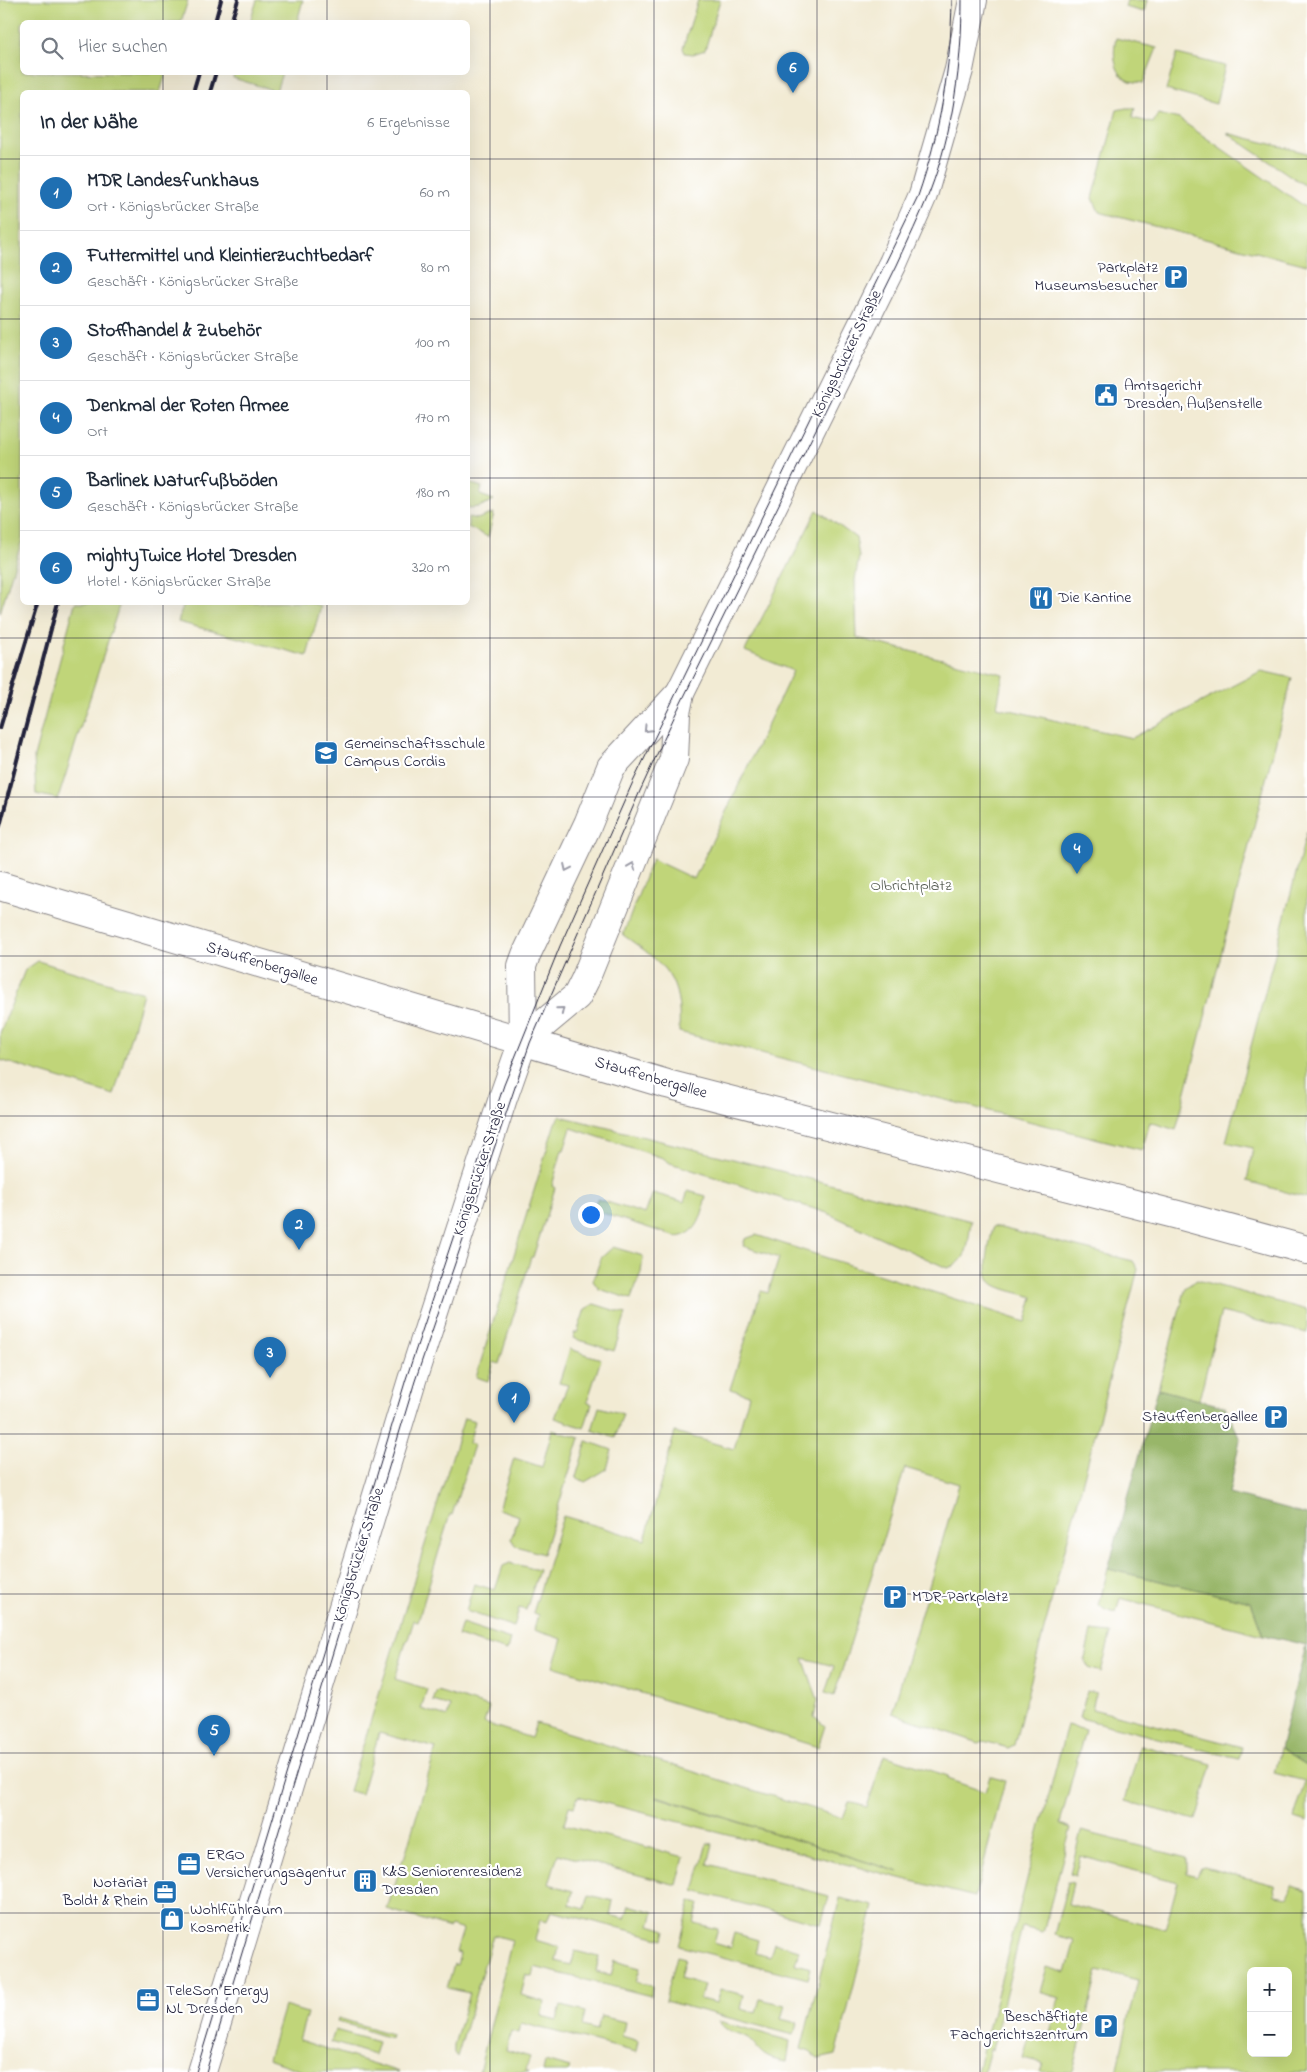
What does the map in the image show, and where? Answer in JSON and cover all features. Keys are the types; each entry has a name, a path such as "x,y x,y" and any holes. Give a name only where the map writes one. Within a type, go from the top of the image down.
{"main road":[{"name":"Königsbrücker Straße","path":"524,1041 577,996 585,980 674,759 676,713 680,693 893,262 923,195 960,70 973,0"},
{"name":"Königsbrücker Straße","path":"202,2072 414,1371 503,1098 524,1041 522,966 588,824 611,767 680,693"},
{"name":"Stauffenbergallee","path":"0,886 667,1084 1307,1250"}],"green space":[{"path":"0,0 188,0 182,20 20,20 20,75 165,75 161,90 20,90 20,547 0,613"},
{"path":"257,0 303,0 298,20 251,20"},
{"path":"698,0 720,0 705,50 693,54 685,53 683,48"},
{"path":"1127,0 1147,0 1144,12 1125,7"},
{"path":"1116,38 1157,48 1143,83 1127,80 1119,72 1114,55"},
{"path":"1177,54 1225,66 1216,104 1166,90"},
{"path":"234,75 281,75 276,90 233,78"},
{"path":"1135,108 1132,118 1153,123 1158,114 1179,119 1307,208 1307,265 1099,212 1093,198 1117,110"},
{"path":"1227,133 1307,153 1307,187"},
{"path":"470,484 482,487 480,495 494,500 479,507 470,508"},
{"name":"Olbrichtplatz","path":"817,510 856,538 859,557 855,580 857,638 1003,674 997,707 1132,738 1261,671 1292,678 1176,1130 1150,1122 1142,1150 679,1032 678,998 668,974 650,955 623,935 652,859 694,879 793,671 745,651"},
{"path":"494,513 488,537 470,528 470,517 477,519"},
{"path":"74,605 119,605 58,799 36,794 34,757"},
{"path":"183,605 321,606 307,656 178,622"},
{"path":"1307,831 1307,1198 1247,1181 1253,1148 1226,1142"},
{"path":"38,961 143,993 114,1095 0,1060 0,1033 25,970"},
{"path":"560,1116 971,1221 964,1256 955,1265 947,1268 827,1213 670,1163 663,1158 571,1128 564,1150 562,1150 552,1186 555,1188 533,1257 531,1257 499,1364 494,1362 488,1381 476,1377 555,1123"},
{"path":"688,1191 706,1196 703,1210 695,1228 677,1237 593,1210 597,1199 645,1214 653,1193 684,1202"},
{"path":"993,1226 1133,1261 1138,1269 1014,1745 1008,1748 984,1741 979,1743 892,1713 959,1484 905,1468 834,1696 825,1693 834,1666 803,1658 818,1700 814,1717 825,1726 818,1747 553,1666 562,1639 534,1630 538,1615 533,1613 563,1516 645,1540 675,1432 734,1449 749,1395 730,1389 761,1291 768,1293 779,1258 743,1246 745,1239 756,1235 1026,1322 1033,1297 995,1285 990,1280 987,1258"},
{"path":"613,1247 643,1256 641,1272 631,1299 599,1289 593,1281 601,1258"},
{"path":"1197,1280 1307,1310 1307,1333 1221,1312 1199,1400 1158,1389 1186,1287"},
{"path":"594,1304 626,1314 614,1351 573,1338 575,1332 577,1333 585,1309"},
{"path":"570,1349 601,1359 587,1402 592,1404 584,1428 555,1418 568,1385 559,1383"},
{"path":"1158,1389 1226,1407 1240,1439 1229,1494 1307,1515 1307,1766 1280,1749 1306,1645 1263,1635 1251,1602 1108,1569"},
{"path":"599,1407 623,1414 615,1438 592,1430"},
{"path":"464,1418 475,1421 469,1443 474,1445 452,1515 450,1514 418,1621 414,1620 395,1679 427,1689 421,1709 447,1717 450,1706 433,1701 437,1691 489,1707 484,1723 531,1738 536,1723 843,1818 849,1802 867,1807 884,1755 948,1776 947,1779 985,1792 990,1776 1005,1781 975,1897 578,1796 574,1807 569,1806 564,1825 684,1857 677,1885 558,1854 549,1884 573,1891 570,1905 585,1909 589,1895 613,1901 610,1915 625,1919 629,1905 654,1912 650,1925 666,1930 664,1939 551,1911 547,1922 540,1920 535,1940 559,1947 556,1961 571,1965 575,1951 599,1957 596,1971 611,1975 615,1961 640,1968 636,1982 652,1986 651,1996 534,1967 532,1977 526,1975 521,1995 545,2002 541,2016 557,2020 561,2006 585,2012 582,2026 597,2030 601,2016 625,2022 622,2036 638,2041 636,2052 521,2023 519,2033 511,2031 506,2050 530,2057 526,2071 529,2072 479,2072 512,1940 493,1935 457,2057 454,2053 454,2045 469,1993 447,1988 454,1964 457,1965 460,1953 456,1952 463,1930 451,1926 450,1928 387,1909 404,1859 436,1748 379,1733 361,1794 349,1791","holes":["657,1796 899,1872 657,1797"]},
{"path":"552,1430 580,1438 543,1554 516,1546 511,1539 519,1516 498,1509 514,1458 542,1467"},
{"path":"587,1441 612,1450 607,1469 585,1482 576,1477"},
{"path":"510,1563 539,1570 526,1610 519,1608 514,1627 466,1611 474,1584 495,1590 503,1566"},
{"path":"1108,1569 1251,1602 1263,1635 1120,1598 1116,1613 1105,1610 1099,1605"},
{"path":"462,1623 510,1639 507,1651 458,1636"},
{"path":"1091,1631 1111,1633 1101,1672 1089,1668 1085,1659"},
{"path":"1087,1691 1096,1693 1092,1709 1242,1747 1239,1759 1080,1718"},
{"path":"1067,1725 1085,1730 1060,1824 1071,1828 1043,1932 1022,1927 992,2050 990,2049 984,2072 977,2072"},
{"path":"1140,1745 1212,1764 1196,1820 1125,1801"},
{"path":"1280,1749 1307,1766 1307,1822 1294,1818 1305,1781 1274,1773"},
{"path":"1081,1831 1187,1858 1187,1873 1197,1876 1201,1868 1204,1867 1274,1885 1275,1896 1287,1898 1292,1886 1307,1890 1307,2072 1116,2072 1138,1980 1098,1970 1073,2072 1040,2072 1043,2063 1023,2058 1030,2033 1049,2038 1059,1998 1040,1992 1047,1967 1066,1973 1075,1940 1054,1935 1068,1882 1073,1883 1068,1904 1165,1929 1178,1882 1080,1856 1075,1876 1070,1874"},
{"path":"707,1843 713,1844 708,1864 829,1896 821,1924 694,1891"},
{"path":"840,1898 874,1906 836,2055 818,2059 810,2052 801,2049"},
{"path":"691,1901 699,1903 694,1923 718,1929 714,1943 730,1948 734,1933 758,1940 755,1953 770,1957 774,1943 799,1950 795,1964 811,1968 808,1979 679,1946"},
{"path":"677,1956 685,1958 680,1978 704,1985 700,1999 716,2003 720,1989 744,1995 741,2009 756,2013 760,1999 785,2005 781,2019 797,2023 794,2035 665,2001"},
{"path":"284,2006 307,2013 299,2040 399,2072 305,2072 268,2059"},
{"path":"338,2018 391,2034 390,2038 337,2021"},
{"path":"719,2021 790,2041 787,2062 774,2060 765,2055 748,2038 728,2030"},
{"path":"335,2030 378,2042 374,2055 331,2042"},
{"path":"545,2061 570,2068 568,2072 543,2072"}],"tram line":[{"path":"196,2072 406,1379 504,1085 560,946 632,784 918,196 926,172 943,100 947,75 952,0"},
{"path":"206,2072 415,1381 530,1043 676,713 897,265 926,200 945,145 955,97 962,24 962,0"}],"railway":[{"path":"216,20 221,0"},
{"path":"232,20 238,0"},
{"path":"194,90 198,75"},
{"path":"211,90 215,75"},
{"path":"0,728 37,605"},
{"path":"0,826 57,605"}],"place":[{"name":"mightyTwice Hotel Dresden","path":"793,93"},
{"name":"Parkplatz Museumsbesucher","path":"1176,277"},
{"name":"Amtsgericht Dresden, Außenstelle","path":"1106,395"},
{"name":"Die Kantine","path":"1041,598"},
{"name":"Gemeinschaftsschule Campus Cordis","path":"326,753"},
{"name":"Denkmal der Roten Armee","path":"1077,874"},
{"name":"Futtermittel und Kleintierzuchtbedarf","path":"299,1250"},
{"name":"Stoffhandel & Zubehör","path":"270,1378"},
{"name":"Stauffenbergallee","path":"1276,1417"},
{"name":"MDR Landesfunkhaus","path":"514,1423"},
{"name":"MDR-Parkplatz","path":"895,1597"},
{"name":"Barlinek Naturfußböden","path":"214,1756"},
{"name":"ERGO Versicherungsagentur","path":"189,1864"},
{"name":"K&S Seniorenresidenz Dresden","path":"365,1881"},
{"name":"Notariat Boldt & Rhein","path":"165,1892"},
{"name":"Wohlfühlraum Kosmetik","path":"172,1919"},
{"name":"TeleSon Energy NL Dresden","path":"148,2000"},
{"name":"Beschäftigte Fachgerichtszentrum","path":"1106,2026"}]}
